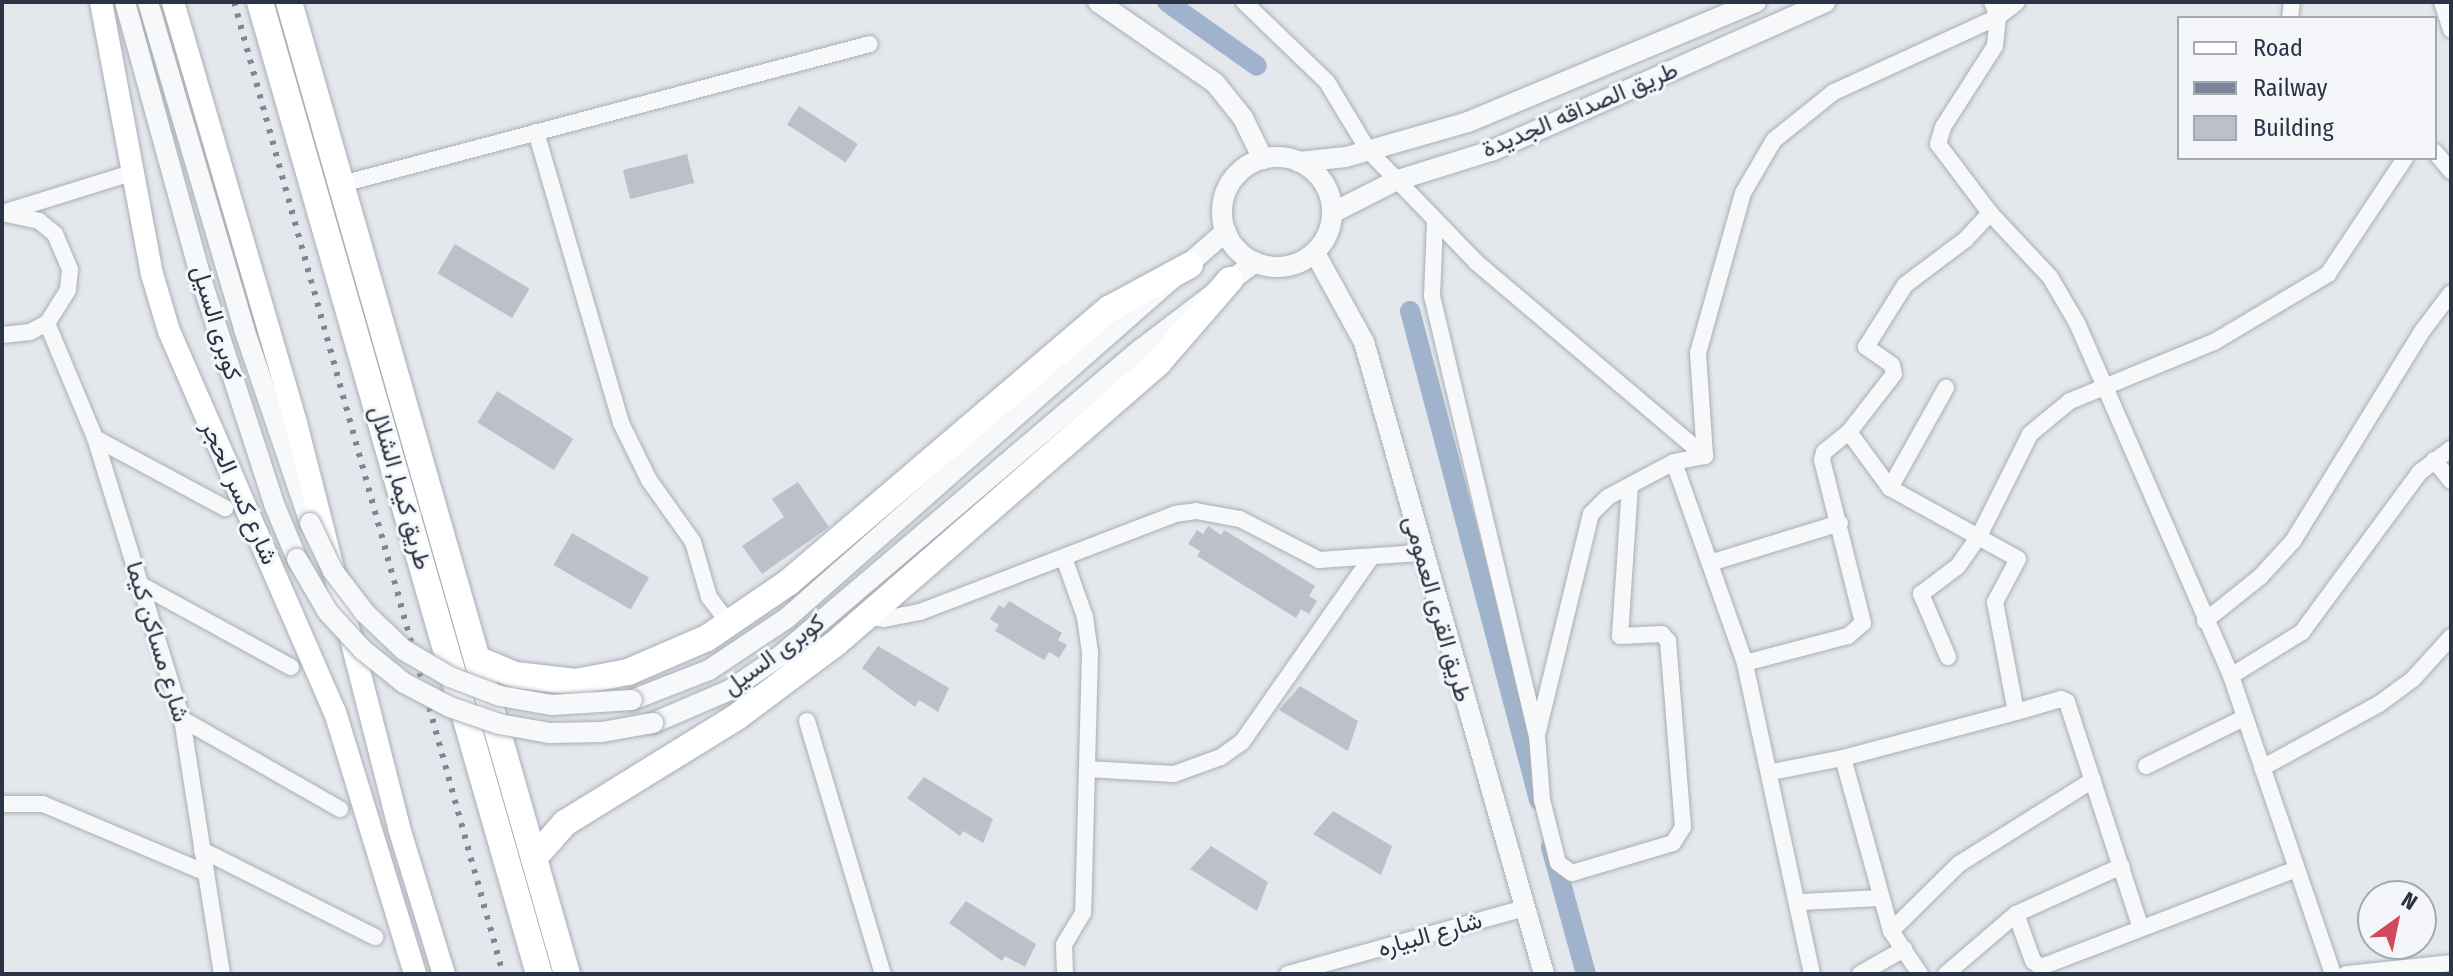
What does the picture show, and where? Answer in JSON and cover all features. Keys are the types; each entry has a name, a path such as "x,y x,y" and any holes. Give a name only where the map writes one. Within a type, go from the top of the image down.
{"highway":[{"name":"طريق كيما, الشلال","path":"260,2 539,974"},
{"name":"طريق كيما, الشلال","path":"289,2 338,185 567,974"},
{"path":"477,659 535,680 597,679 657,661 730,625 789,582 1109,309 1190,265"},
{"path":"534,858 565,823 771,693 865,616 1158,363 1230,280"}],"main road":[{"name":"شارع كسر الحجر","path":"101,2 169,331 335,712 415,974"},
{"path":"173,2 296,423 399,828 444,974"}],"street":[{"name":"كوبرى السيل","path":"125,2 203,285 297,559 328,612 363,650 404,683 450,707 499,724 550,733 602,732 653,723 730,690 780,656 1106,378 1255,262"},
{"name":"كوبرى السيل","path":"148,2 244,329 310,523 333,571 365,613 404,650 450,677 500,696 539,704 632,700 709,670 787,618 1226,231"},
{"path":"1098,2 1215,83 1243,118 1263,159"},
{"path":"1244,2 1327,82 1368,150 1435,222 1506,291 1705,456"},
{"name":"طريق الصداقه الجديدة","path":"1299,162 1368,150 1468,122 1756,2"},
{"name":"طريق الصداقه الجديدة","path":"1332,213 1395,181 1491,151 1825,2"},
{"path":"1705,456 1698,353 1743,193 1756,164 1794,119 1834,92 1995,10 2017,2"},
{"path":"2442,2 2451,30"},
{"path":"1995,10 1991,56 1943,127 1938,144 1990,213 2067,302 2101,386 2231,676 2333,974"},
{"path":"338,185 870,44"},
{"path":"536,132 621,423 649,480 693,542 709,597 730,625"},
{"path":"2437,154 2451,171"},
{"path":"1263,159 1299,162 1323,182 1332,213 1324,241 1315,253 1286,266 1255,262 1243,255 1226,231 1222,213 1229,187 1246,166 1263,159"},
{"path":"1948,657 1921,594 1958,566 1979,536 2030,434 2050,414 2101,386 2214,342 2328,274 2404,160"},
{"path":"2,213 134,172"},
{"path":"2,213 39,221 65,251 68,290 47,323 5,339"},
{"path":"1745,663 1848,636 1863,623 1822,460 1824,452 1849,432 1894,374 1892,365 1870,353 1867,340 1905,285 1965,240 1990,213"},
{"path":"1435,222 1432,296 1537,736 1542,800 1564,869 1572,873 1678,839 1683,827 1668,641 1662,634 1620,636 1630,486"},
{"name":"طريق القرى العمومى","path":"1315,253 1364,342 1420,553 1544,974"},
{"path":"2205,621 2269,569 2293,541 2387,386 2451,293"},
{"name":"شارع مساكن كيما","path":"47,323 95,438 182,719 222,974"},
{"path":"1890,488 1946,388"},
{"path":"1849,432 1890,488 2018,559 1995,602 2016,712"},
{"path":"95,438 225,508"},
{"path":"2231,676 2302,632 2404,492 2434,460 2451,449"},
{"path":"1537,736 1585,529 1600,503 1674,462 1705,456"},
{"path":"2434,460 2451,481"},
{"path":"1674,462 1745,663 1801,902 1812,974"},
{"path":"865,616 902,618 1175,514 1196,511 1240,519 1284,546 1319,560 1370,559 1420,553"},
{"path":"1710,563 1840,523"},
{"path":"1064,558 1085,617 1090,652 1083,913 1064,945 1065,974"},
{"path":"1087,769 1174,774 1221,757 1242,742 1370,559"},
{"path":"141,585 291,667"},
{"path":"2262,768 2379,704 2449,647"},
{"path":"1772,772 1843,758 2061,699 2067,702 2140,926"},
{"path":"2146,766 2244,718"},
{"path":"182,719 340,809"},
{"path":"807,721 883,974"},
{"path":"1843,758 1891,931 1920,974"},
{"path":"1891,931 1959,864 2093,780"},
{"path":"2,804 43,804 206,873"},
{"path":"202,850 375,937"},
{"path":"1946,974 2016,914 2122,866"},
{"path":"2016,914 2033,961 2041,967 2140,926 2296,869"},
{"path":"1801,902 1880,898"},
{"name":"شارع البياره","path":"1288,974 1525,908"},
{"path":"1860,974 1904,949"},
{"path":"2346,974 2451,963"}],"building":[{"path":"799,106 858,144 846,163 787,124"},
{"path":"687,154 694,183 630,199 623,170"},
{"path":"455,244 530,289 512,318 437,273"},
{"path":"497,391 573,439 554,470 477,422"},
{"path":"798,482 829,527 762,574 742,546 784,517 772,499"},
{"path":"1208,526 1221,535 1224,530 1315,586 1309,596 1317,601 1309,614 1301,609 1296,618 1197,556 1200,551 1188,544 1197,530 1203,534"},
{"path":"572,533 649,578 631,610 554,565"},
{"path":"1009,601 1062,633 1058,640 1067,645 1059,658 1049,652 1044,660 995,631 999,625 990,619 999,605 1004,608"},
{"path":"878,646 949,688 938,712 919,700 915,707 862,668"},
{"path":"1300,686 1358,721 1348,751 1279,710"},
{"path":"924,777 993,819 983,843 963,831 960,836 907,798"},
{"path":"1333,811 1392,846 1381,875 1313,834"},
{"path":"1211,846 1268,882 1257,911 1190,869"},
{"path":"966,901 1036,944 1025,967 1005,956 1002,961 949,923"}],"waterway":[{"path":"1167,2 1257,66"},
{"path":"1410,311 1539,800"},
{"path":"1551,847 1586,974"}],"railway":[{"path":"234,2 503,974"}]}
